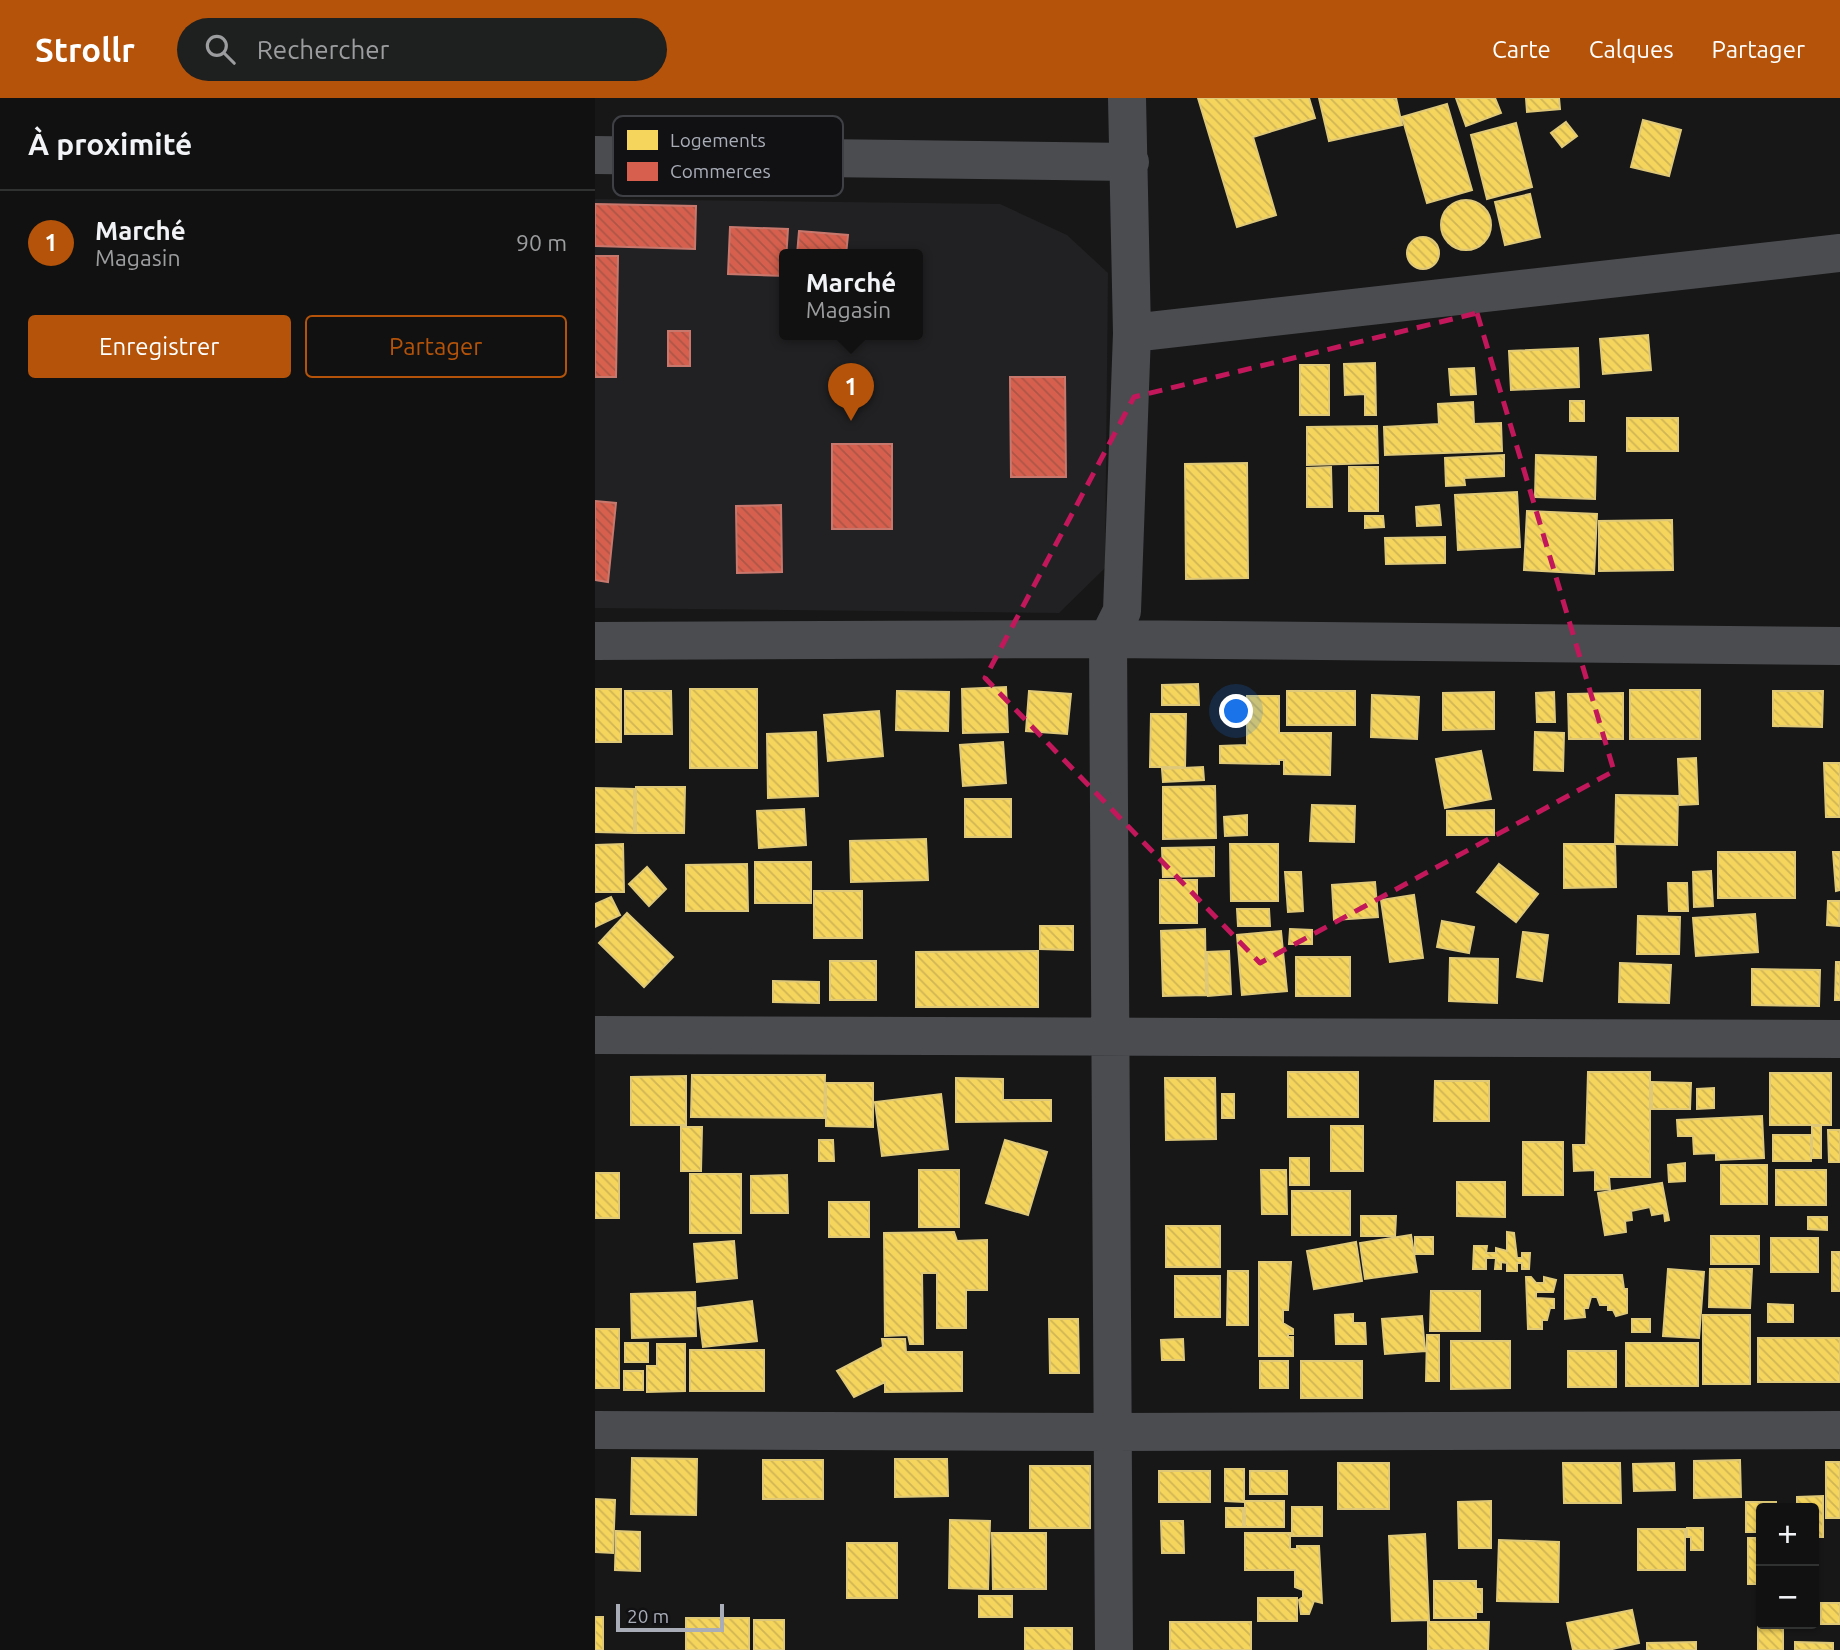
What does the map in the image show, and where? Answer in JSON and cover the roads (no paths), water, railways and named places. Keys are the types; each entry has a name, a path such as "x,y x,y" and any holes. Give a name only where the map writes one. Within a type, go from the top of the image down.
{"street":[{"path":"1114,1650 1108,639 1122,611 1132,333 1127,98"},
{"path":"595,155 613,155"},
{"path":"843,158 1130,162"},
{"path":"1132,333 1840,253"},
{"path":"595,641 1108,639 1840,646"},
{"path":"595,1035 1840,1039"},
{"path":"595,1430 1112,1433 1840,1430"}],"place":[{"name":"Marché","path":"851,421"}]}
